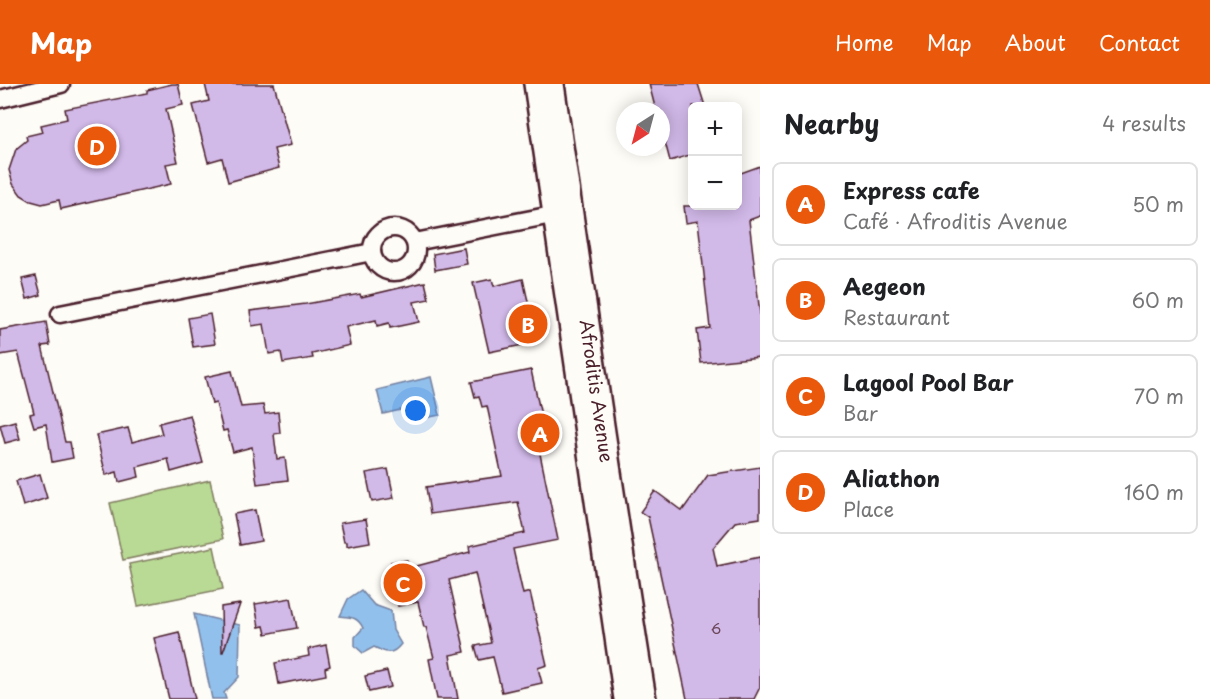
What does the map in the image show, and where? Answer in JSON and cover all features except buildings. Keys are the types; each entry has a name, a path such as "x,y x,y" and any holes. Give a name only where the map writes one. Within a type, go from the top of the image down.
{"main road":[{"name":"Afroditis Avenue","path":"535,84 552,215 625,699"},
{"name":"Afroditis Avenue","path":"553,84 583,279 602,426 645,699"}],"street":[{"path":"0,99 61,84"},
{"path":"415,242 552,215"},
{"path":"386,229 405,231 415,242 415,260 400,272 381,268 372,252 376,238 386,229"},
{"path":"60,314 372,252"}],"green space":[{"path":"210,480 223,539 123,560 110,503"},
{"path":"214,547 223,589 138,606 129,564"}],"water":[{"path":"431,377 440,415 425,418 422,405 383,414 377,390"},
{"path":"361,590 374,605 391,611 393,630 401,644 392,652 385,652 374,647 363,653 355,646 355,637 363,628 361,624 351,617 340,616 348,599"},
{"path":"194,614 240,625 239,677 224,693 226,699 212,699"}],"place":[{"name":"Aliathon","path":"97,146"},
{"name":"Aegeon","path":"528,324"},
{"name":"Express cafe","path":"540,433"},
{"name":"Lagool Pool Bar","path":"403,583"}]}
